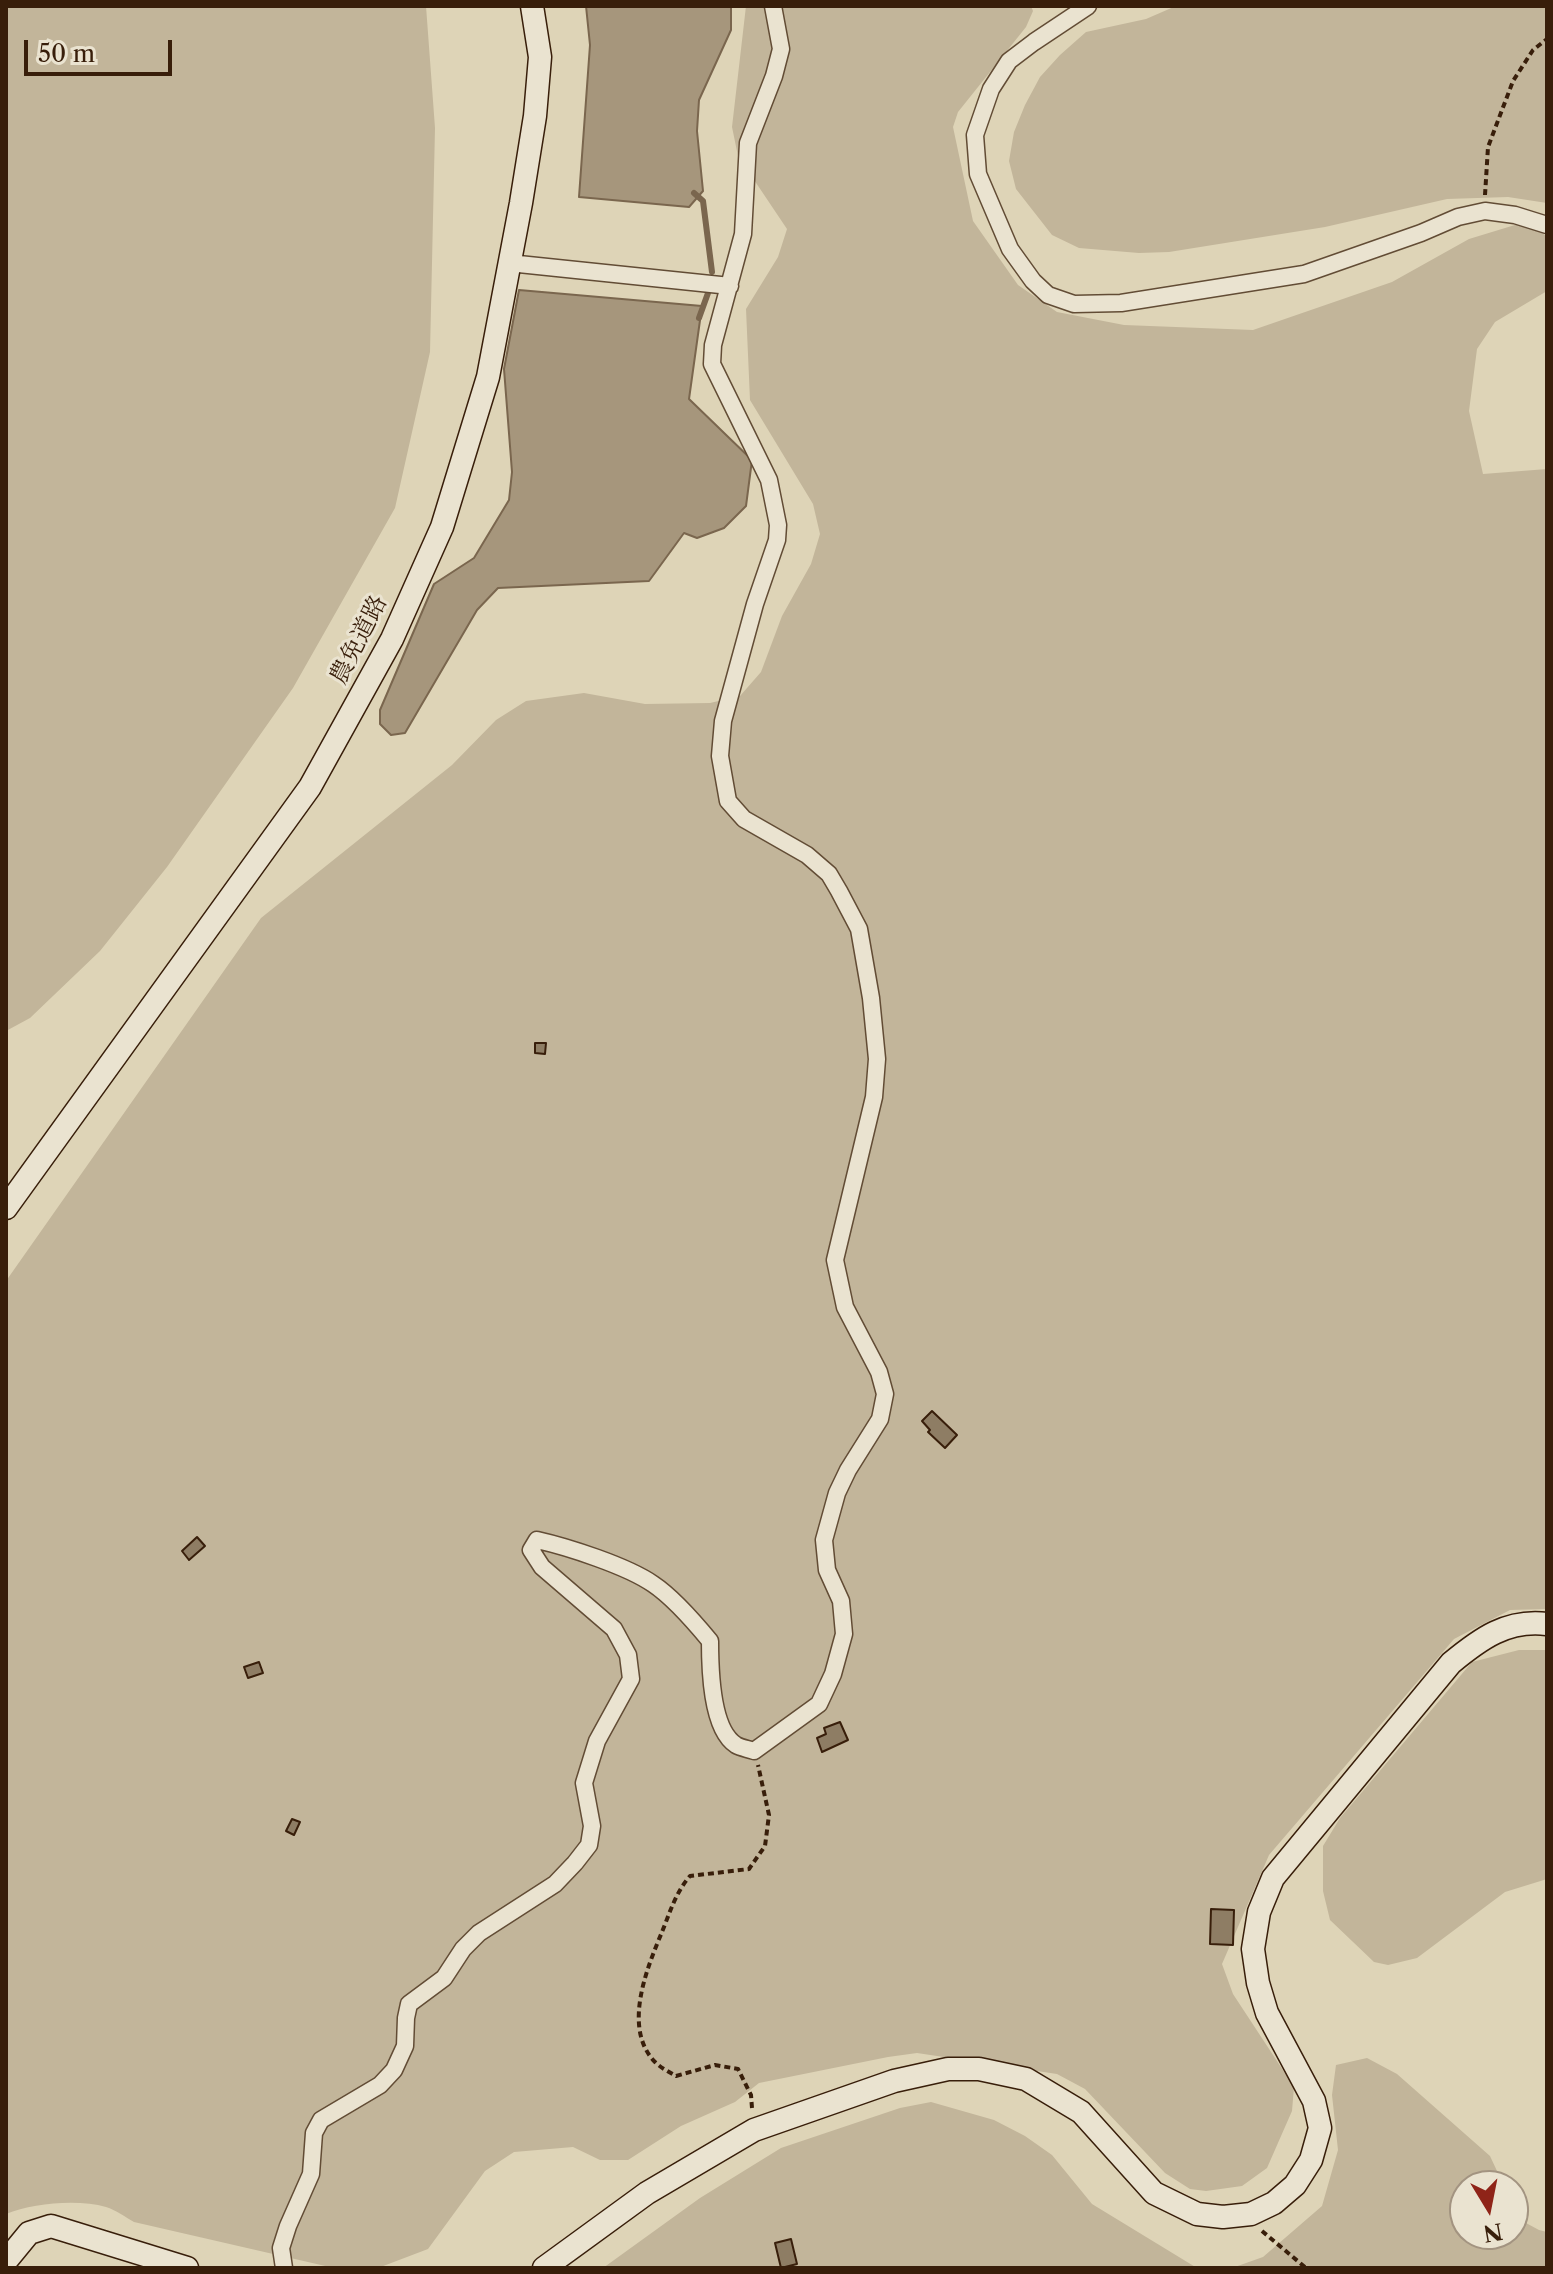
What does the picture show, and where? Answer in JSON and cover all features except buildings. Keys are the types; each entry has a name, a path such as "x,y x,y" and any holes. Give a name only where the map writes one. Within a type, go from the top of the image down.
{"street":[{"name":"農免道路","path":"6,1208 310,787 392,639 442,527 488,377 535,116 540,57 532,6"},
{"path":"284,2268 281,2248 311,2174 314,2133 321,2120 380,2085 394,2070 405,2046 409,2004 444,1978 463,1949 479,1933 555,1884 589,1845 592,1826 584,1783 597,1741 631,1679 628,1655 614,1629 542,1567 531,1550 537,1540 634,1573 655,1585 710,1641 710,1673 723,1728 734,1744 754,1751 819,1704 833,1674 844,1634 841,1601 827,1570 824,1540 837,1493 880,1419 885,1394 879,1372 845,1307 835,1260 874,1097 877,1059 871,998 859,929 829,874 807,855 744,819 728,801 720,756 723,721 755,604 777,540 778,525 769,480 712,364 713,345 743,234 748,143 781,49 773,6"},
{"path":"1088,6 1009,61 991,89 975,135 978,174 1010,249 1033,281 1048,295 1074,304 1121,303 1304,274 1458,217 1485,211 1515,215 1547,225"},
{"path":"509,263 730,286"},
{"path":"544,2268 647,2193 754,2130 894,2081 948,2069 979,2069 1026,2079 1081,2112 1154,2193 1197,2214 1223,2217 1251,2214 1274,2203 1295,2185 1311,2160 1320,2128 1314,2101 1267,2013 1258,1983 1253,1949 1259,1912 1273,1878 1451,1663 1478,1640 1507,1627 1547,1624"},
{"path":"6,2261 29,2233 51,2226 187,2268"}],"path":[{"path":"1485,211 1488,147 1513,81 1533,50 1547,39"},
{"path":"754,1751 769,1815 765,1846 749,1869 690,1876 680,1887 640,1993 638,2023 646,2047 655,2061 676,2076 715,2065 738,2069 751,2095 754,2130"},
{"path":"1251,2214 1255,2225 1306,2268"}],"shaded area":[{"path":"6,6 426,6 435,128 430,352 395,508 293,688 167,867 100,951 30,1018 6,1031"},
{"path":"586,6 731,6 731,30 699,100 697,131 703,191 689,207 579,197 590,45"},
{"path":"746,6 1031,6 1033,11 1026,27 958,112 953,127 973,221 1018,285 1057,312 1124,325 1253,330 1392,282 1469,239 1528,221 1547,237 1547,291 1495,322 1477,349 1469,411 1483,474 1547,469 1547,1609 1510,1610 1454,1639 1269,1855 1222,1964 1233,1994 1294,2087 1292,2111 1267,2168 1242,2186 1206,2191 1190,2189 1165,2173 1085,2089 1057,2074 917,2053 759,2083 735,2102 681,2126 628,2160 600,2160 573,2147 514,2152 485,2171 428,2249 378,2268 334,2268 134,2222 106,2207 82,2203 56,2203 6,2214 6,1281 261,918 452,765 496,720 526,701 584,693 645,704 710,703 740,696 761,672 782,616 811,564 820,534 813,504 750,400 746,309 778,257 787,229 738,156 732,127"},
{"path":"1176,6 1547,6 1547,203 1508,197 1447,199 1325,227 1169,252 1079,248 1052,235 1016,189 1009,161 1014,132 1040,77 1086,32 1146,19"},
{"path":"519,290 702,306 689,399 752,460 746,506 724,528 697,538 684,533 649,581 498,588 477,610 405,733 391,735 380,724 380,710 434,584 474,558 509,500 512,472 504,369"},
{"path":"1519,1650 1547,1650 1547,1879 1505,1892 1417,1958 1388,1965 1374,1962 1330,1920 1323,1891 1323,1846 1340,1818 1472,1662"},
{"path":"1367,2058 1397,2074 1490,2156 1497,2170 1449,2170 1449,2250 1529,2250 1529,2225 1547,2232 1547,2268 1232,2268 1263,2257 1322,2206 1338,2150 1332,2095 1336,2065"},
{"path":"931,2102 994,2120 1025,2136 1052,2155 1092,2204 1197,2268 603,2268 700,2198 781,2148 900,2108"}],"waterway":[{"path":"694,193 703,201 712,272"},
{"path":"699,318 708,293"}]}
